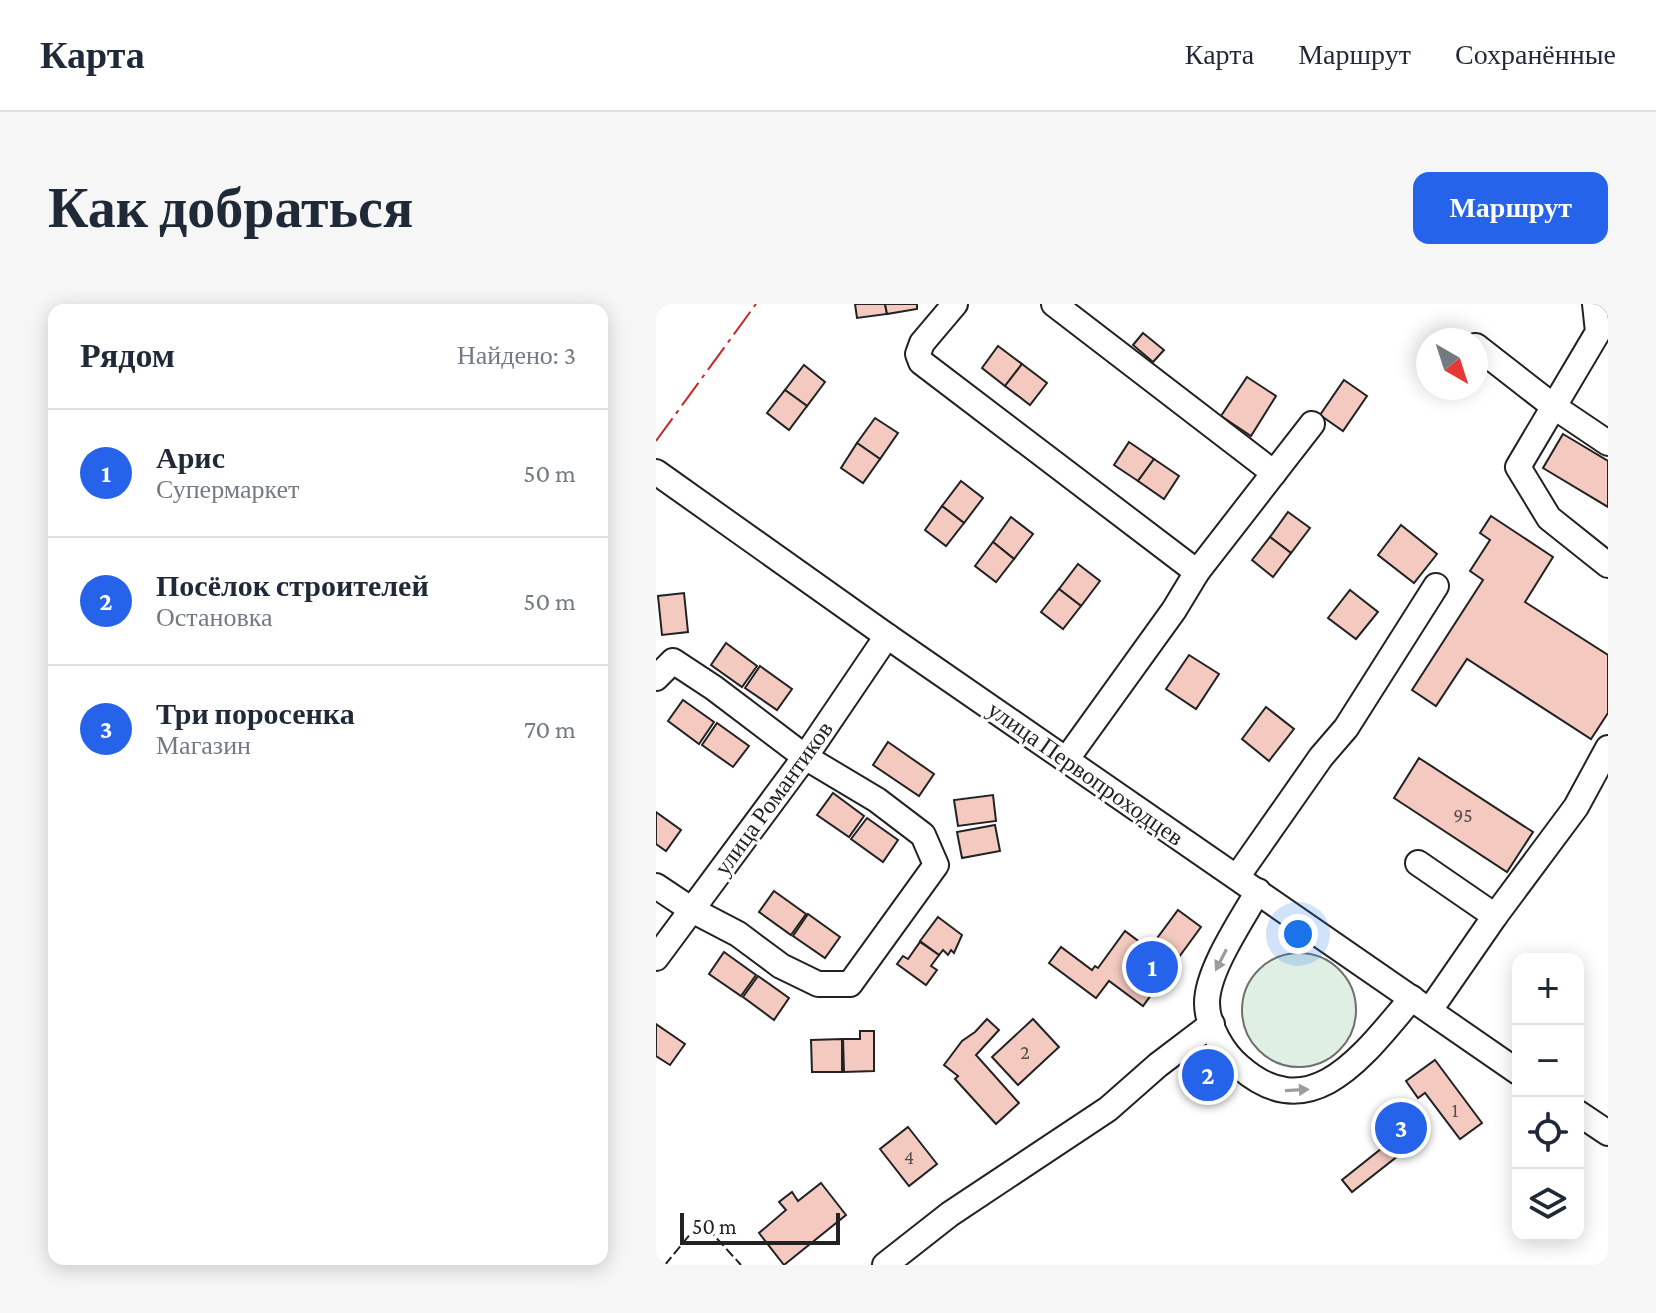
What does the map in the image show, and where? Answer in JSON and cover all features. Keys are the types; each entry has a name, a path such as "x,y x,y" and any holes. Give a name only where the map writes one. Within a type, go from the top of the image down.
{"street":[{"path":"955,304 922,343 918,354 921,362 1197,572"},
{"path":"1054,304 1274,473"},
{"path":"1595,304 1598,332 1518,467 1549,518 1608,565"},
{"path":"1488,356 1553,406 1608,443"},
{"path":"1066,760 1174,610 1197,572 1312,424"},
{"name":"улица Первопроходцев","path":"656,472 887,636 1512,1068"},
{"path":"1237,877 1321,757 1346,728 1436,586"},
{"name":"улица Романтиков","path":"656,958 805,757 887,636"},
{"path":"656,678 673,661 714,688 805,757 877,800 923,835 936,865 850,984 818,984 781,966 738,934 692,910 656,886"},
{"path":"1258,891 1214,974 1207,1002 1212,1024 1229,1058 1250,1076 1272,1088 1293,1092 1317,1088 1340,1075 1421,1004 1495,916 1576,807 1608,748"},
{"path":"1418,863 1495,916"},
{"path":"885,1265 950,1214 1108,1109 1158,1065 1212,1024"},
{"path":"1584,1117 1608,1133"}],"green space":[{"path":"1299,953 1321,958 1339,970 1351,988 1356,1010 1351,1032 1339,1050 1321,1062 1299,1067 1277,1062 1259,1050 1247,1032 1242,1010 1247,988 1259,970 1277,958"}],"building":[{"path":"855,304 885,304 887,314 857,318"},
{"path":"885,304 917,304 917,309 887,314"},
{"path":"1143,333 1164,350 1153,362 1133,345"},
{"path":"998,346 1022,364 1005,386 982,368"},
{"path":"1022,364 1047,383 1030,405 1005,386"},
{"path":"804,365 825,382 807,406 785,390"},
{"path":"1247,377 1276,396 1251,436 1221,416"},
{"path":"1344,380 1367,396 1343,431 1320,415"},
{"path":"785,390 807,406 789,430 767,413"},
{"path":"875,418 898,433 880,459 857,443"},
{"path":"1563,434 1608,461 1608,507 1543,468"},
{"path":"1129,442 1154,459 1138,481 1114,465"},
{"path":"857,443 880,459 863,483 841,468"},
{"path":"1154,459 1179,476 1164,499 1138,481"},
{"path":"961,481 983,498 964,523 942,506"},
{"path":"942,506 964,523 946,546 925,530"},
{"path":"1288,512 1310,528 1291,553 1270,537"},
{"path":"1491,516 1553,557 1525,602 1608,655 1608,713 1591,739 1467,659 1436,706 1412,690 1483,580 1470,571 1490,540 1480,533"},
{"path":"1011,517 1033,534 1014,559 993,542"},
{"path":"1401,525 1437,554 1414,583 1378,555"},
{"path":"1270,537 1291,553 1273,577 1252,560"},
{"path":"993,542 1014,559 996,582 975,566"},
{"path":"1078,564 1100,581 1081,606 1059,589"},
{"path":"1059,589 1081,606 1063,629 1041,612"},
{"path":"1350,590 1378,612 1356,639 1328,618"},
{"path":"684,593 688,632 662,635 658,596"},
{"path":"726,643 757,666 742,687 711,665"},
{"path":"1189,655 1219,674 1196,709 1166,689"},
{"path":"760,666 792,689 777,710 745,688"},
{"path":"683,700 714,722 699,744 668,721"},
{"path":"1266,707 1294,729 1269,761 1242,739"},
{"path":"717,723 749,746 733,767 702,745"},
{"path":"888,742 934,774 919,796 873,765"},
{"path":"1419,758 1533,832 1507,872 1394,798"},
{"path":"833,793 864,816 849,837 817,815"},
{"path":"993,795 996,821 958,826 954,800"},
{"path":"656,812 681,830 666,851 656,844"},
{"path":"867,818 898,840 883,862 851,839"},
{"path":"995,825 1000,851 962,858 957,832"},
{"path":"774,891 806,914 791,935 759,912"},
{"path":"1178,910 1201,927 1143,1006 1109,981 1096,998 1049,963 1061,947 1092,970 1095,966 1098,968 1125,931 1149,949"},
{"path":"808,914 840,937 825,958 793,936"},
{"path":"938,917 962,935 954,953 951,950 948,955 943,950 939,955 920,941"},
{"path":"920,942 939,955 931,966 937,970 926,985 897,964 903,956 908,959"},
{"path":"724,952 756,975 741,996 709,974"},
{"path":"758,976 789,998 774,1020 743,997"},
{"path":"987,1019 999,1030 976,1055 1019,1103 996,1124 955,1079 958,1076 944,1065 962,1041"},
{"path":"1033,1019 1059,1047 1018,1085 992,1057"},
{"path":"656,1024 685,1044 670,1065 656,1056"},
{"path":"860,1031 874,1031 874,1071 844,1072 843,1039 860,1039"},
{"path":"842,1039 842,1072 812,1072 811,1040"},
{"path":"1435,1060 1482,1123 1460,1139 1425,1093 1418,1098 1406,1081"},
{"path":"1397,1115 1420,1145 1406,1156 1403,1152 1352,1192 1342,1180 1392,1140 1382,1127"},
{"path":"908,1127 937,1164 909,1186 880,1149"},
{"path":"821,1183 846,1215 784,1265 759,1233 786,1210 779,1202 792,1192 798,1201"}],"fence":[{"path":"665,1265 691,1233 711,1232 741,1265"}],"power":[{"path":"656,441 756,304"}],"place":[{"name":"Арис","path":"1152,967"},
{"name":"Посёлок строителей","path":"1208,1075"},
{"name":"Три поросенка","path":"1401,1128"}]}
